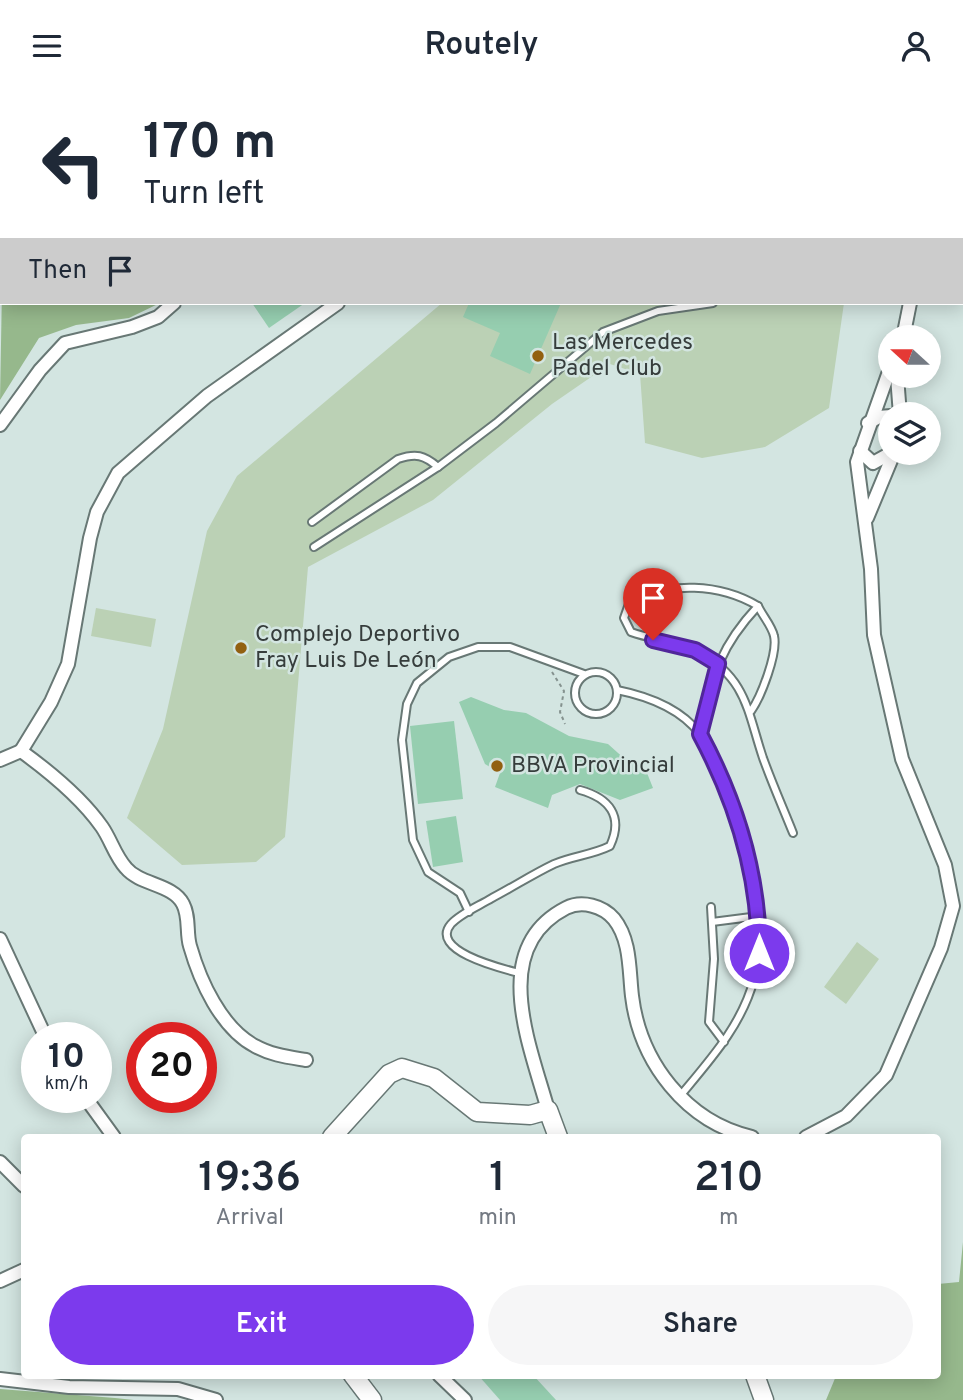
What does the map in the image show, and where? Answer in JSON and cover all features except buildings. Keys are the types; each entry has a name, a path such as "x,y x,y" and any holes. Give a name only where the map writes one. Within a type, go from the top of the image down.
{"street":[{"path":"0,425 40,370 65,343 132,327 158,317 172,305"},
{"path":"0,760 21,751 51,702 68,664 90,538 97,512 118,473 207,396 335,305"},
{"path":"906,325 910,305"},
{"path":"812,1134 846,1116 886,1075 942,948 953,907 945,865 902,759 879,667 866,525 857,462 882,389"},
{"path":"868,423 878,418"},
{"path":"860,451 873,463 878,460"},
{"path":"866,525 870,505 887,465"},
{"path":"21,751 45,768 86,808 103,828 126,869 144,881 172,892 183,903 189,941 202,982 235,1030 253,1045 275,1055 306,1060"},
{"path":"557,1134 527,1032 519,973 530,940 548,919 571,906 585,904 608,913 622,931 627,948 632,1001 649,1058 680,1096 723,1128 742,1134"},
{"path":"0,939 39,1022"},
{"path":"335,1134 389,1074 402,1068 434,1078 477,1112 530,1115 548,1110"},
{"path":"97,1113 112,1134"},
{"path":"0,1162 21,1184"},
{"path":"0,1281 21,1271"},
{"path":"0,1379 69,1387 136,1381 216,1400"},
{"path":"356,1379 372,1400"},
{"path":"443,1379 465,1400"},
{"path":"756,1379 764,1400"}],"lane":[{"path":"314,547 438,467 507,414 603,332 658,311 699,305"},
{"path":"312,522 398,459 412,455 423,456 438,467"},
{"path":"751,711 761,697 774,648 774,634 758,606 736,593 697,588 653,590 630,601 624,618 631,632 695,650 718,664 735,682 751,711 763,757 793,833"},
{"path":"700,734 723,649 739,625 758,606"},
{"path":"468,912 460,893 428,873 413,840 402,740 407,704 417,683 449,657 478,647 510,647 584,674 603,672 615,682 617,690 617,698 608,711 587,713 577,704 574,696 577,682 584,674"},
{"path":"617,690 641,695 676,713 700,734 719,768 735,811 749,857 759,916 759,953 753,982 740,1015 724,1042 680,1096"},
{"path":"519,973 495,967 455,950 447,938 448,931 451,924 468,912 554,864 596,853 610,846 615,834 611,806 598,795 580,790"},
{"path":"710,907 714,959 709,1022 724,1042"},
{"path":"712,922 759,916"}],"path":[{"path":"544,659 564,691 560,712 565,724"}],"green space":[{"path":"2,305 156,305 129,318 76,325 39,338 0,400"},
{"name":"Complejo Deportivo Fray Luis De León","path":"440,305 844,305 829,408 765,447 702,458 645,443 640,374 610,364 552,404 433,500 308,567 285,837 256,862 182,865 127,818 163,729 207,531 237,476"},
{"path":"96,608 156,619 151,647 91,636"},
{"path":"857,942 879,959 846,1004 824,987"},
{"path":"963,1242 963,1400 826,1400 835,1379 941,1379 941,1284 959,1282"},
{"path":"0,1389 115,1398 134,1400 0,1400"}],"place":[{"name":"Las Mercedes Padel Club","path":"538,356"},
{"name":"Complejo Deportivo Fray Luis De León","path":"241,648"},
{"name":"BBVA Provincial","path":"497,766"}],"route":[{"path":"653,640 676,643 695,650 718,664 700,734 719,768 749,857 756,887 759,953"}]}
